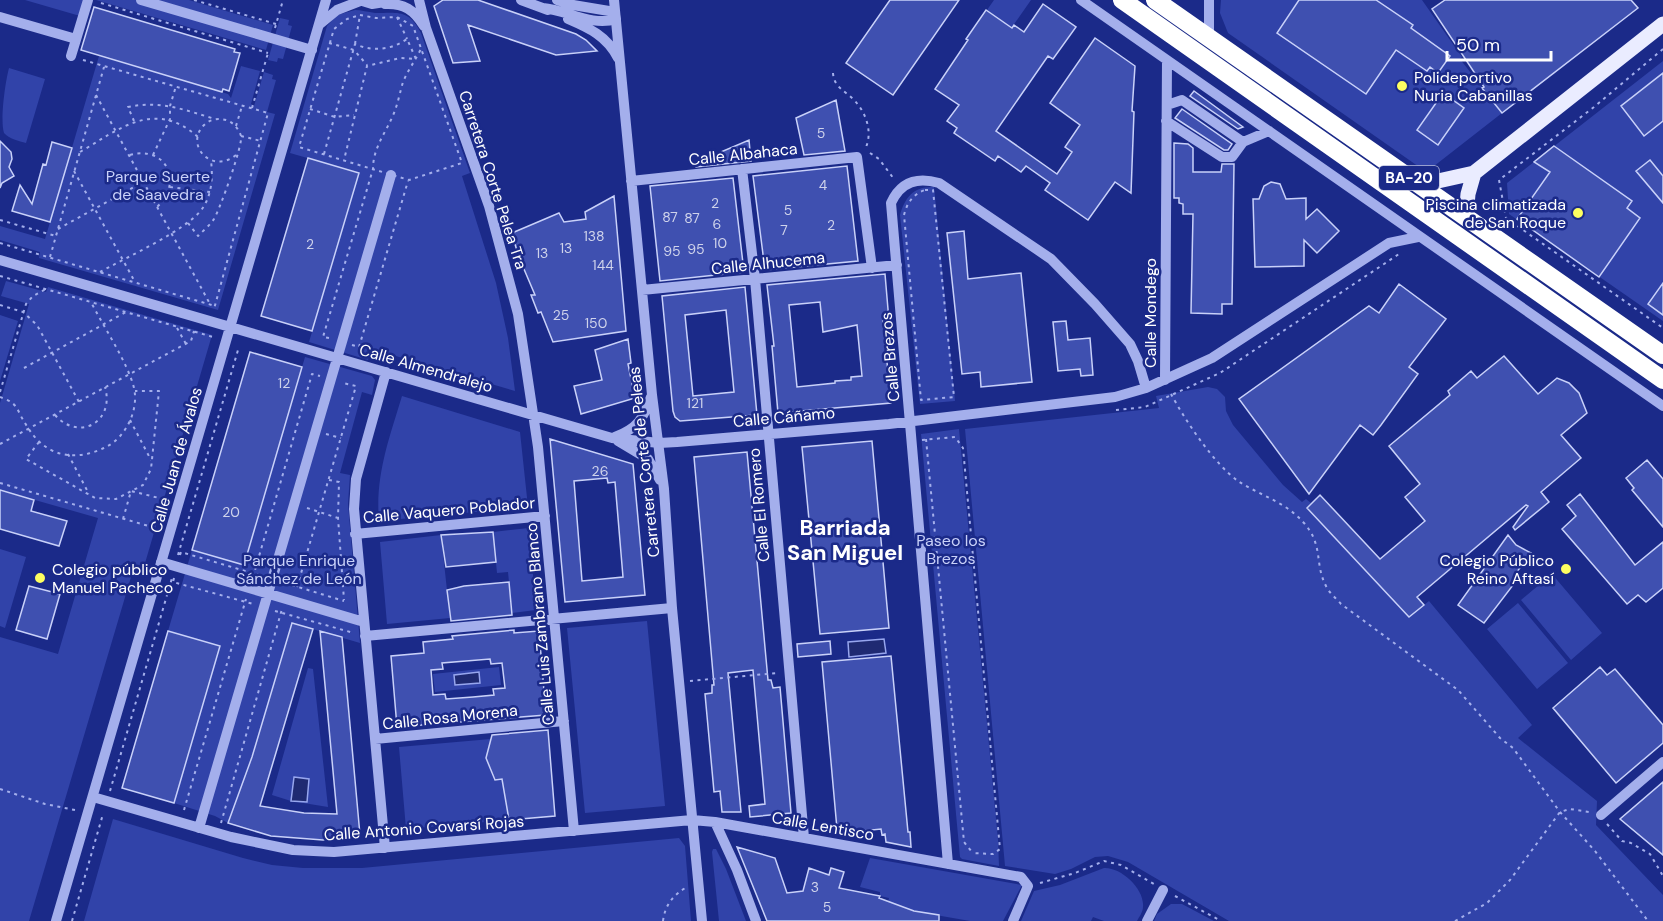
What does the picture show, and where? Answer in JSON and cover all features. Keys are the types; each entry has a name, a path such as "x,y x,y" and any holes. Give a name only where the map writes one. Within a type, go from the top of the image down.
{"highway":[{"name":"BA-20","path":"1122,0 1663,380"},
{"name":"BA-20","path":"1155,0 1663,355"}],"main road":[{"path":"1420,185 1474,173 1663,24"},
{"path":"1466,217 1468,194 1474,173"}],"street":[{"path":"71,56 88,0"},
{"path":"141,0 272,38 314,44"},
{"name":"Calle Juan de Ávalos","path":"56,921 326,0"},
{"path":"320,24 337,10 360,0"},
{"name":"Carretera Corte Pelea Tra","path":"360,0 372,4 397,3 408,8 426,28"},
{"name":"Carretera Corte Pelea Tra","path":"419,0 426,28 501,246 518,314 534,415"},
{"path":"521,0 593,30 613,47 620,63"},
{"path":"543,8 556,9 595,21 607,22 616,19 615,12 557,0"},
{"name":"Carretera Corte de Peleas","path":"614,0 652,394 664,489 672,608 702,921"},
{"path":"1081,0 1663,406"},
{"path":"1209,0 1209,38"},
{"path":"0,17 76,39"},
{"name":"Calle Mondego","path":"911,421 1115,398 1165,380 1167,60"},
{"path":"1167,105 1182,100 1243,142"},
{"path":"1166,121 1222,157 1232,158 1243,142 1269,131"},
{"name":"Calle Albahaca","path":"631,180 857,157 872,267"},
{"name":"Calle El Romero","path":"742,169 755,279 804,838"},
{"path":"199,828 391,174"},
{"path":"901,187 917,180 927,179 939,183 1051,259 1130,344 1146,388"},
{"name":"Calle Brezos","path":"901,187 891,203 948,864"},
{"path":"1389,243 1393,229 1391,218"},
{"path":"1165,380 1212,358 1389,243 1420,238"},
{"name":"Calle Almendralejo","path":"0,260 612,438 659,447"},
{"name":"Calle Alhucema","path":"642,290 897,265"},
{"path":"385,848 354,509 356,479 386,372"},
{"path":"612,438 634,427 644,416 652,394"},
{"name":"Calle Luis Zambrano Blanco","path":"534,415 574,831"},
{"name":"Calle Cáñamo","path":"659,447 768,433 911,421"},
{"name":"Calle Almendralejo","path":"612,438 648,459 664,489"},
{"name":"Calle Almendralejo","path":"631,448 659,447"},
{"name":"Calle Vaquero Poblador","path":"355,534 545,516"},
{"path":"162,562 364,622"},
{"path":"365,636 672,608"},
{"name":"Calle Rosa Morena","path":"375,739 564,721"},
{"path":"1601,815 1663,762"},
{"name":"Calle Antonio Covarsí Rojas","path":"93,797 231,837 293,850 334,852 692,820"},
{"name":"Calle Lentisco","path":"692,820 715,822 948,864 1025,881"},
{"path":"715,822 737,870 756,921"},
{"path":"1013,921 1025,881"},
{"path":"1147,921 1163,890"}],"path":[{"path":"194,0 276,24"},
{"path":"252,108 283,0"},
{"path":"100,3 268,52"},
{"path":"324,154 354,50 360,15"},
{"path":"413,27 397,17 376,18 360,15 347,19 334,28 299,147 409,180 462,163"},
{"path":"397,17 416,59"},
{"path":"355,44 364,48 381,49 399,45 407,39"},
{"path":"314,44 329,43 354,50 367,66"},
{"path":"323,337 373,169 373,157 393,115 402,84 421,49"},
{"path":"1663,49 1594,107 1499,180 1506,218 1663,328"},
{"path":"71,56 268,113 207,335"},
{"path":"367,66 400,58 416,59"},
{"path":"50,257 104,66"},
{"path":"344,160 367,66"},
{"path":"833,73 834,81 854,100 867,122 868,134 865,150 879,159 901,187"},
{"path":"153,155 170,119 170,106 176,86"},
{"path":"96,95 210,304"},
{"path":"134,121 128,107 146,103 170,106 230,122 236,126 241,136 241,143 222,202 212,221 198,236 188,223"},
{"path":"236,126 242,106"},
{"path":"310,109 335,117 355,115"},
{"path":"80,152 134,121 152,117 170,119 187,127 198,137 201,151 210,160 213,174 210,192 202,209 188,223 100,272"},
{"path":"198,137 204,125 217,119"},
{"path":"241,136 261,141"},
{"path":"129,156 139,153 153,155 164,164 169,172 170,187 164,200 157,207"},
{"path":"210,160 224,162 236,155"},
{"path":"74,171 135,282"},
{"path":"359,347 409,180"},
{"path":"58,229 143,182"},
{"path":"170,187 210,192"},
{"path":"904,215 907,205 916,194 933,190 954,398 921,400"},
{"path":"0,220 56,236"},
{"path":"1116,410 1145,407 1220,373 1420,238"},
{"path":"0,243 215,306"},
{"path":"0,276 214,337"},
{"path":"0,392 26,304 33,296 46,289"},
{"path":"0,397 14,404 28,429 39,442 55,452 74,456 94,453 112,444 126,429 134,411 135,391 130,374 91,302"},
{"path":"0,305 24,312 37,325 79,402"},
{"path":"24,368 126,312"},
{"path":"177,327 186,344"},
{"path":"0,444 186,344 191,341 194,331"},
{"path":"72,921 237,351"},
{"path":"1165,380 1171,395 1185,417 1226,470 1239,481 1264,494 1302,521 1314,536 1320,554 1320,570 1327,588 1341,604 1458,690 1500,738 1514,748 1560,812 1595,851 1648,921"},
{"path":"297,587 356,386"},
{"path":"55,415 69,426 88,427 103,415 107,406 108,396 105,387"},
{"path":"39,442 26,459 95,498 116,498 143,485 151,469 159,391 135,391"},
{"path":"130,420 152,463"},
{"path":"955,437 963,448 1000,849 993,854 972,853 964,842 926,439 955,437"},
{"path":"68,454 89,495"},
{"path":"329,480 339,482 338,518 346,631"},
{"path":"0,483 159,528"},
{"path":"131,491 167,500"},
{"path":"123,519 131,491"},
{"path":"221,823 289,584"},
{"path":"679,682 789,672"},
{"path":"0,789 45,804 88,813"},
{"path":"1455,921 1486,903 1510,880 1560,812 1570,809 1601,815 1622,840 1650,854 1663,876"},
{"path":"1025,881 1055,880 1104,861 1121,866 1221,921"},
{"path":"663,921 666,907 674,895 698,882"}],"green space":[{"path":"25,0 84,0 80,16"},
{"path":"96,0 189,0 273,25 266,50"},
{"path":"994,0 1031,0 1010,30 987,10"},
{"name":"Polideportivo Nuria Cabanillas","path":"1221,0 1422,0 1462,57 1460,59 1502,113 1429,170 1422,169 1228,33 1220,13"},
{"path":"355,10 402,14 417,25 421,33 470,173 462,176 496,283 508,338 515,391 372,349 368,360 309,342 359,173 290,153 327,26 337,15"},
{"path":"280,18 289,20 288,25 292,26 283,59 278,58 277,62 268,60"},
{"name":"Parque Suerte de Saavedra","path":"99,56 228,94 231,98 241,66 260,71 251,104 254,106 264,72 273,75 272,79 276,80 267,112 275,114 218,310 39,258 40,252 0,240 0,226 45,239"},
{"path":"1663,61 1663,321 1509,214 1507,183"},
{"path":"9,68 45,79 26,143 4,133 3,111"},
{"path":"934,187 955,401 920,404 900,215 911,194 921,188"},
{"path":"6,281 46,292 48,287 212,335 143,570 134,567 29,921 0,921 0,637 58,654 98,518 0,490 0,403 29,304 1,296"},
{"path":"0,315 18,321 0,381"},
{"name":"Parque Enrique Sánchez de León","path":"305,357 372,376 375,380 372,395 362,392 340,473 350,475 348,504 360,643 292,623 252,757 228,823 215,816 174,803 220,646 168,631 192,550 244,565"},
{"path":"1208,387 1217,389 1225,397 1226,411 1233,425 1283,485 1302,502 1306,499 1311,503 1307,509 1409,617 1429,601 1532,725 1518,738 1597,801 1596,825 1663,895 1663,921 1229,921 1128,862 1108,856 1095,857 1055,874 1005,866 965,429 1159,408 1156,396"},
{"path":"402,396 520,432 528,507 379,521 381,473"},
{"name":"Paseo los Brezos","path":"959,429 999,866 960,857 921,434"},
{"path":"529,528 536,610 512,613 508,572 497,573 493,532"},
{"path":"441,535 450,618 387,624 380,542"},
{"path":"0,549 26,557 5,628 0,626"},
{"path":"1552,574 1602,633 1571,660 1521,600"},
{"path":"1518,603 1568,663 1537,689 1487,629"},
{"path":"647,621 665,806 585,813 567,628"},
{"path":"499,667 501,685 435,692 433,674"},
{"path":"308,668 313,669 328,807 291,801 272,795"},
{"path":"491,739 486,758 494,780 506,779 509,820 406,829 399,747"},
{"path":"113,819 243,858 272,865 303,868 362,868 679,838 685,846 691,921 84,921"},
{"path":"716,849 746,921 719,921 712,852"},
{"path":"870,858 1022,885 1003,921 970,921 907,910 888,902 889,898 880,896 880,892 860,887"},
{"path":"1104,868 1118,871 1136,886 1143,900 1142,913 1137,921 1104,921 1093,917 1091,921 1021,921 1034,891 1060,885"},
{"path":"1171,904 1182,904 1214,921 1154,921 1157,914"}],"shaded area":[{"path":"884,639 886,653 849,657 848,642"},
{"path":"479,672 480,683 455,685 454,675"},
{"path":"294,777 309,779 307,802 291,801"}],"building":[{"path":"443,0 478,0 576,34 597,51 556,55 468,25 480,61 453,63 434,6"},
{"path":"890,0 959,0 893,95 846,63"},
{"path":"1299,0 1376,0 1413,25 1411,28 1450,56 1438,73 1430,67 1427,71 1396,50 1366,94 1277,33"},
{"path":"1445,0 1631,0 1638,8 1502,113 1482,88 1484,87 1432,9"},
{"path":"1043,4 1076,27 1053,59 1048,56 996,131 1057,174 1072,152 1065,147 1080,125 1050,103 1095,38 1135,66 1131,193 1115,182 1088,220 1045,190 1050,183 1026,166 1021,172 998,156 995,161 954,133 957,128 947,121 959,105 935,89 986,10 1012,28 1014,25 1024,32"},
{"path":"94,7 235,49 234,52 240,53 229,91 223,89 222,92 81,50"},
{"path":"1663,73 1663,121 1644,136 1621,106"},
{"path":"1194,91 1243,127 1238,129 1190,96"},
{"path":"1443,93 1464,108 1438,145 1417,130"},
{"path":"836,100 845,151 804,155 796,118"},
{"path":"1182,109 1232,144 1228,150 1224,150 1175,118"},
{"path":"749,140 751,161 696,167 695,163"},
{"path":"0,141 11,152 12,159 9,167 14,176 2,183 0,188"},
{"path":"52,142 72,148 50,222 12,211 20,185 32,204 43,164 46,165"},
{"path":"1174,143 1188,144 1193,148 1193,172 1221,172 1222,164 1234,164 1232,304 1222,304 1222,314 1191,313 1193,214 1183,214 1183,204 1179,203 1179,198 1174,198"},
{"name":"Piscina climatizada de San Roque","path":"1554,146 1632,201 1627,208 1640,218 1599,277 1517,219 1550,172 1534,162"},
{"path":"308,158 359,173 312,331 261,316"},
{"path":"1650,160 1663,176 1663,203 1636,171"},
{"path":"847,166 858,261 765,270 753,176"},
{"path":"733,178 744,272 660,281 650,186"},
{"path":"1271,182 1280,184 1286,199 1306,198 1306,219 1317,209 1339,231 1317,253 1304,240 1304,266 1255,267 1253,199 1259,199 1264,186"},
{"path":"614,196 626,331 553,342 541,312 538,313 531,295 535,295 518,255 512,233 559,213 564,222 586,219 585,212"},
{"path":"964,231 968,279 1021,273 1032,382 981,387 980,372 962,374 947,233"},
{"path":"885,274 889,321 883,321 891,403 778,413 767,285","holes":["820,302 823,332 857,325 862,376 851,377 851,380 835,381 835,383 797,387 789,305"]},
{"path":"1663,283 1663,315 1648,304"},
{"path":"1399,284 1446,319 1409,367 1418,374 1381,425 1373,435 1360,425 1309,494 1239,399 1369,306 1379,313"},
{"path":"745,287 757,415 680,421 675,417 662,296","holes":["726,310 734,392 693,396 685,315"]},
{"path":"1066,321 1068,340 1090,338 1093,375 1081,376 1080,369 1058,371 1053,322"},
{"path":"628,339 631,363 628,364 635,398 581,414 574,386 602,380 595,350"},
{"path":"250,352 302,367 244,565 192,550"},
{"path":"1504,356 1538,394 1557,378 1569,383 1579,393 1587,413 1561,435 1581,458 1541,492 1549,502 1515,530 1513,527 1528,506 1526,505 1417,597 1424,605 1409,617 1307,508 1320,495 1380,559 1425,521 1405,497 1420,484 1389,446 1450,395 1448,391 1471,371 1477,378"},
{"path":"550,439 633,464 645,595 565,602","holes":["607,478 608,483 615,482 623,577 582,581 574,481"]},
{"path":"872,441 889,628 820,634 802,447"},
{"path":"747,452 768,680 771,680 773,688 780,687 791,813 750,817 749,806 765,804 753,670 728,673 741,812 722,812 720,791 714,792 705,694 712,693 712,685 714,685 694,457"},
{"path":"1647,460 1663,479 1663,527 1632,490 1634,488 1626,478"},
{"path":"0,490 34,500 31,511 67,521 59,546 0,529"},
{"path":"1580,494 1635,565 1663,542 1663,588 1646,602 1638,595 1627,604 1562,529 1576,516 1567,505"},
{"path":"493,532 496,562 446,567 441,535"},
{"path":"1508,535 1516,545 1531,553 1516,573 1520,576 1484,623 1458,605"},
{"path":"509,582 512,615 451,621 447,590"},
{"path":"29,586 60,594 47,639 16,630"},
{"path":"292,623 313,629 260,806 304,813 337,814 320,631 342,637 360,835 323,840 271,836 228,823 252,757"},
{"path":"514,630 514,633 539,631 546,715 397,727 391,656 424,653 423,642 453,639 452,636","holes":["490,659 491,664 502,663 505,688 493,689 494,695 446,699 445,694 433,695 431,670 443,669 442,663"]},
{"path":"168,631 220,646 174,803 122,788"},
{"path":"830,641 831,654 798,657 797,644"},
{"path":"891,656 911,847 886,842 885,834 882,835 881,829 852,832 852,827 837,829 822,662"},
{"path":"1600,667 1607,675 1615,669 1663,725 1663,743 1616,783 1553,708"},
{"path":"548,730 555,816 509,820 502,779 495,780 486,758 492,735"},
{"path":"1663,782 1663,855 1620,819"},
{"path":"737,847 775,858 787,893 803,891 809,868 829,875 831,868 844,872 839,888 880,896 879,898 914,911 939,915 939,921 767,921"}],"place":[{"name":"Polideportivo Nuria Cabanillas","path":"1402,86"},
{"name":"Piscina climatizada de San Roque","path":"1578,213"},
{"name":"Colegio Público Reino Aftasí","path":"1566,569"},
{"name":"Colegio público Manuel Pacheco","path":"40,578"}],"district":[{"name":"Barriada San Miguel","path":"845,540"}]}
